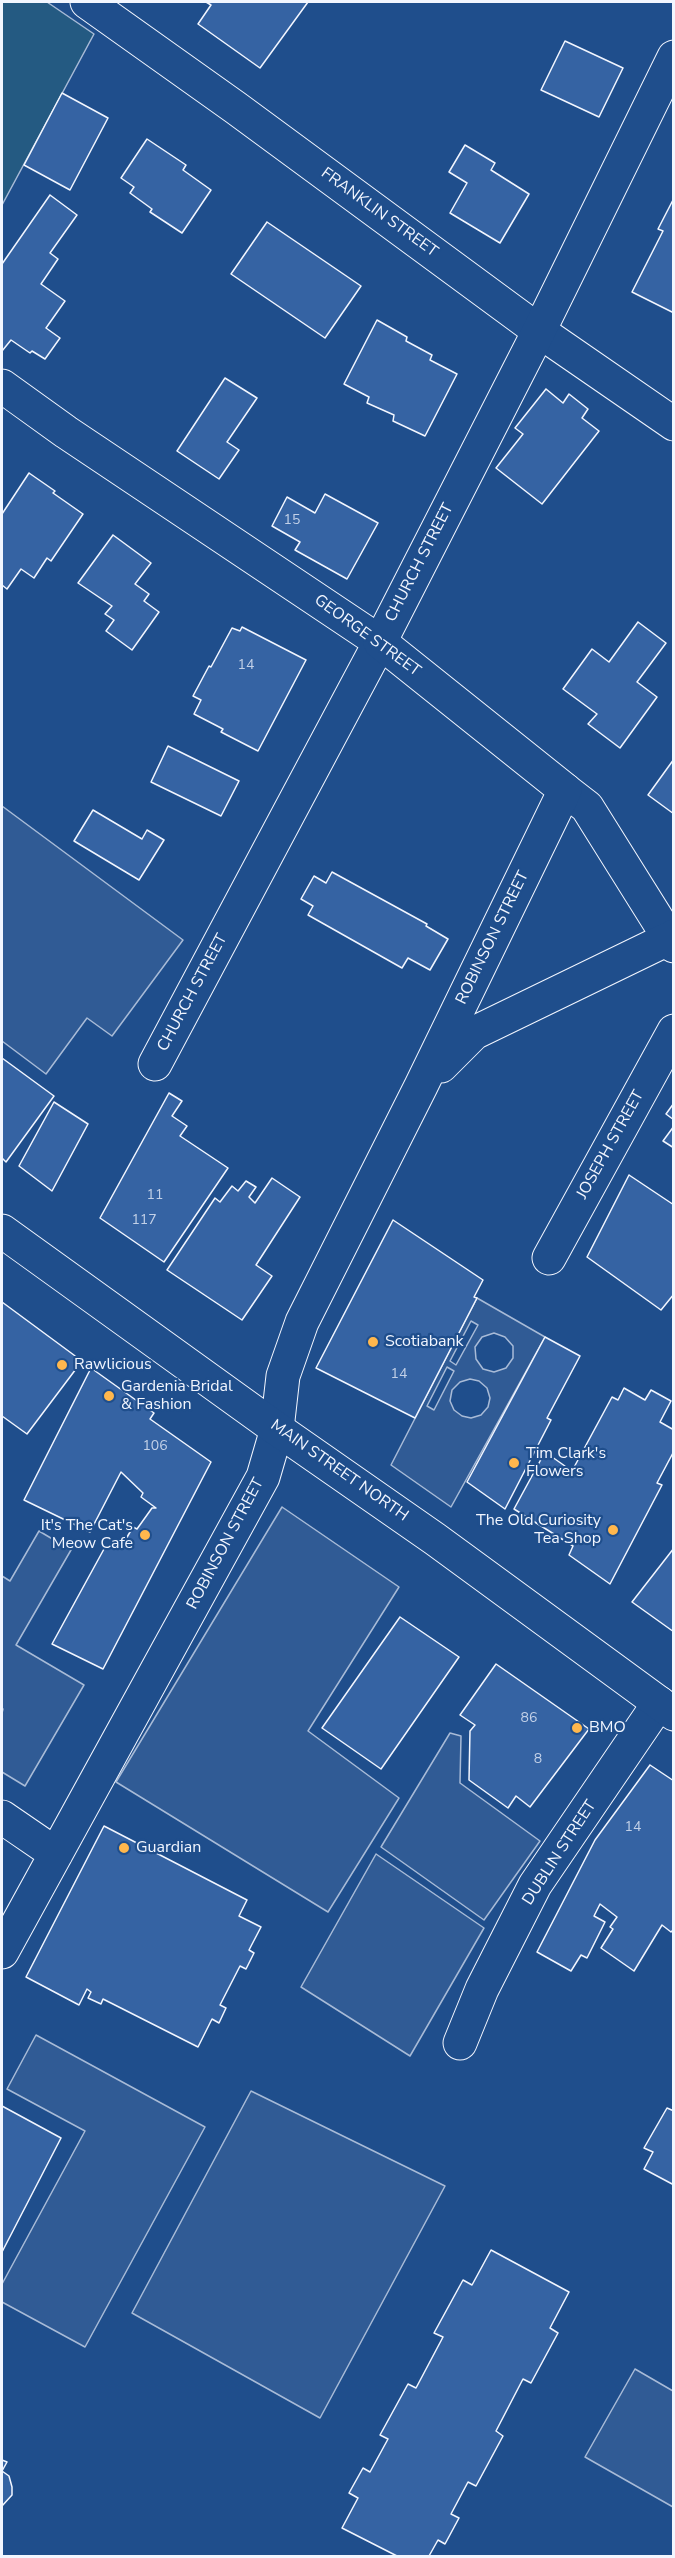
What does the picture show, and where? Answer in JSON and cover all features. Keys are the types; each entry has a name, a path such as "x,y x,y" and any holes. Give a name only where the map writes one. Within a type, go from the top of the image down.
{"street":[{"name":"FRANKLIN STREET","path":"87,2 539,331 674,424"},
{"name":"CHURCH STREET","path":"155,1064 380,642 539,331 674,57"},
{"name":"GEORGE STREET","path":"2,386 66,432 380,642 587,807 672,940"},
{"name":"ROBINSON STREET","path":"2,1952 263,1477 277,1429 283,1376 302,1322 421,1086 565,790"},
{"name":"ROBINSON STREET","path":"421,1086 474,1033 672,940"},
{"name":"JOSEPH STREET","path":"549,1258 674,1031"},
{"name":"MAIN STREET NORTH","path":"2,1231 277,1429 435,1539 666,1709"},
{"name":"DUBLIN STREET","path":"460,2043 482,1989 535,1885 666,1709"},
{"path":"2,1817 56,1854"}],"shaded area":[{"path":"2,2 47,2 94,34 2,205"},
{"path":"2,806 183,940 112,1036 87,1018 46,1074 2,1041"},
{"path":"477,1298 545,1337 451,1507 391,1465","holes":["471,1321 478,1325 456,1365 450,1361","494,1333 505,1337 513,1346 513,1358 506,1368 494,1372 483,1369 476,1359 475,1347 482,1337","447,1367 454,1371 434,1410 427,1406","470,1379 479,1381 487,1388 490,1398 488,1407 481,1415 471,1418 462,1416 454,1410 450,1401 452,1390 460,1382"]},
{"path":"282,1507 399,1587 308,1731 399,1798 328,1912 116,1782"},
{"path":"39,1531 71,1550 16,1645 84,1685 25,1786 2,1772 2,1576 10,1581"},
{"path":"450,1733 461,1736 460,1783 540,1841 484,1920 381,1847"},
{"path":"376,1854 484,1928 410,2056 301,1987"},
{"path":"36,2035 205,2127 85,2347 2,2302 2,2284 85,2131 7,2089"},
{"path":"251,2091 445,2186 320,2418 132,2313"},
{"path":"635,2369 673,2391 673,2507 585,2457"}],"building":[{"path":"206,2 308,2 260,68 198,24 211,5"},
{"path":"565,41 623,68 599,117 541,90"},
{"path":"62,93 108,118 70,190 24,165"},
{"path":"147,139 186,165 183,170 211,190 182,233 150,212 152,209 130,193 134,187 121,178"},
{"path":"465,145 495,163 491,170 529,194 500,243 450,213 467,183 449,172"},
{"path":"50,195 77,215 50,253 58,259 41,284 65,301 46,328 60,338 45,359 32,351 30,353 11,340 2,351 2,264"},
{"path":"674,198 674,313 632,292 663,231 658,229"},
{"path":"267,222 361,286 325,338 231,274"},
{"path":"377,320 407,337 406,341 432,355 430,360 457,374 425,436 393,421 394,415 367,403 369,397 344,384"},
{"path":"225,378 257,398 227,442 239,450 219,479 177,451"},
{"path":"546,389 563,403 569,394 588,409 582,418 599,431 542,504 496,468 523,434 515,428"},
{"path":"29,473 83,514 51,561 47,558 34,578 21,569 7,589 2,585 2,514"},
{"path":"325,494 378,523 347,579 295,550 300,542 272,526 287,497 315,513"},
{"path":"113,535 151,563 135,584 149,594 144,601 159,612 132,650 106,631 114,620 105,614 112,606 78,583"},
{"path":"638,622 666,643 637,682 657,697 620,748 588,724 597,714 563,689 592,649 609,662"},
{"path":"242,627 306,660 258,751 221,732 223,729 194,714 201,700 193,696 209,666 211,667 232,628 240,631"},
{"path":"168,746 239,781 221,816 151,782"},
{"path":"674,759 674,814 648,795"},
{"path":"93,810 142,839 147,830 164,840 139,880 74,841"},
{"path":"332,872 427,924 426,926 448,939 430,970 408,958 402,968 308,915 313,906 301,899 314,876 326,883"},
{"path":"2,1058 54,1096 6,1162 2,1158"},
{"path":"169,1093 182,1101 172,1116 187,1126 180,1136 228,1168 164,1262 100,1218"},
{"path":"54,1102 88,1124 52,1191 19,1166"},
{"path":"674,1103 674,1120 666,1114"},
{"path":"674,1126 674,1148 663,1141"},
{"path":"629,1175 674,1205 674,1294 661,1310 587,1257"},
{"path":"272,1178 300,1197 256,1265 272,1276 242,1320 167,1270 215,1198 220,1202 232,1186 238,1191 246,1181 256,1187 249,1197 255,1203"},
{"path":"393,1220 483,1280 474,1297 477,1298 415,1418 316,1368"},
{"path":"2,1302 82,1361 27,1434 2,1416"},
{"path":"545,1337 580,1356 547,1418 551,1420 505,1509 467,1482"},
{"path":"91,1368 154,1413 150,1419 211,1462 103,1669 52,1644 104,1549 110,1548 111,1544 120,1549 133,1527 137,1529 152,1508 156,1508 141,1497 143,1493 121,1472 90,1532 24,1500"},
{"path":"624,1388 645,1400 651,1390 671,1401 660,1422 674,1430 674,1451 657,1483 662,1485 610,1584 569,1555 573,1546 514,1509 545,1452 572,1471 612,1397 618,1400"},
{"path":"674,1548 674,1632 632,1602"},
{"path":"400,1617 459,1657 381,1769 322,1728"},
{"path":"496,1664 589,1729 530,1807 516,1796 508,1808 469,1780 470,1731 475,1725 460,1715"},
{"path":"650,1765 674,1781 674,1929 671,1932 662,1925 634,1971 601,1948 613,1929 610,1927 617,1917 600,1904 594,1916 605,1922 587,1958 581,1955 571,1971 537,1952 595,1840"},
{"path":"104,1826 247,1900 239,1916 261,1927 249,1950 254,1953 246,1969 240,1966 220,2005 226,2008 219,2023 212,2019 198,2047 103,1999 101,2004 88,1998 91,1992 87,1989 79,2005 26,1977"},
{"path":"2,2106 61,2138 2,2252"},
{"path":"667,2108 674,2111 674,2185 644,2169 653,2152 644,2148"},
{"path":"491,2250 569,2292 550,2328 558,2333 531,2383 523,2379 496,2431 503,2436 476,2486 468,2482 451,2514 459,2518 445,2544 438,2540 429,2556 397,2556 342,2528 358,2498 349,2493 363,2468 370,2472 388,2439 380,2435 408,2384 416,2388 443,2337 434,2333 463,2280 472,2285"},
{"path":"2,2460 7,2462 2,2471"},
{"path":"2,2471 9,2476 12,2495 2,2506"}],"place":[{"name":"Scotiabank","path":"373,1342"},
{"name":"Rawlicious","path":"62,1365"},
{"name":"Gardenia Bridal & Fashion","path":"109,1396"},
{"name":"Tim Clark's Flowers","path":"514,1463"},
{"name":"The Old Curiosity Tea Shop","path":"613,1530"},
{"name":"It's The Cat's Meow Cafe","path":"145,1535"},
{"name":"BMO","path":"577,1728"},
{"name":"Guardian","path":"124,1848"}]}
